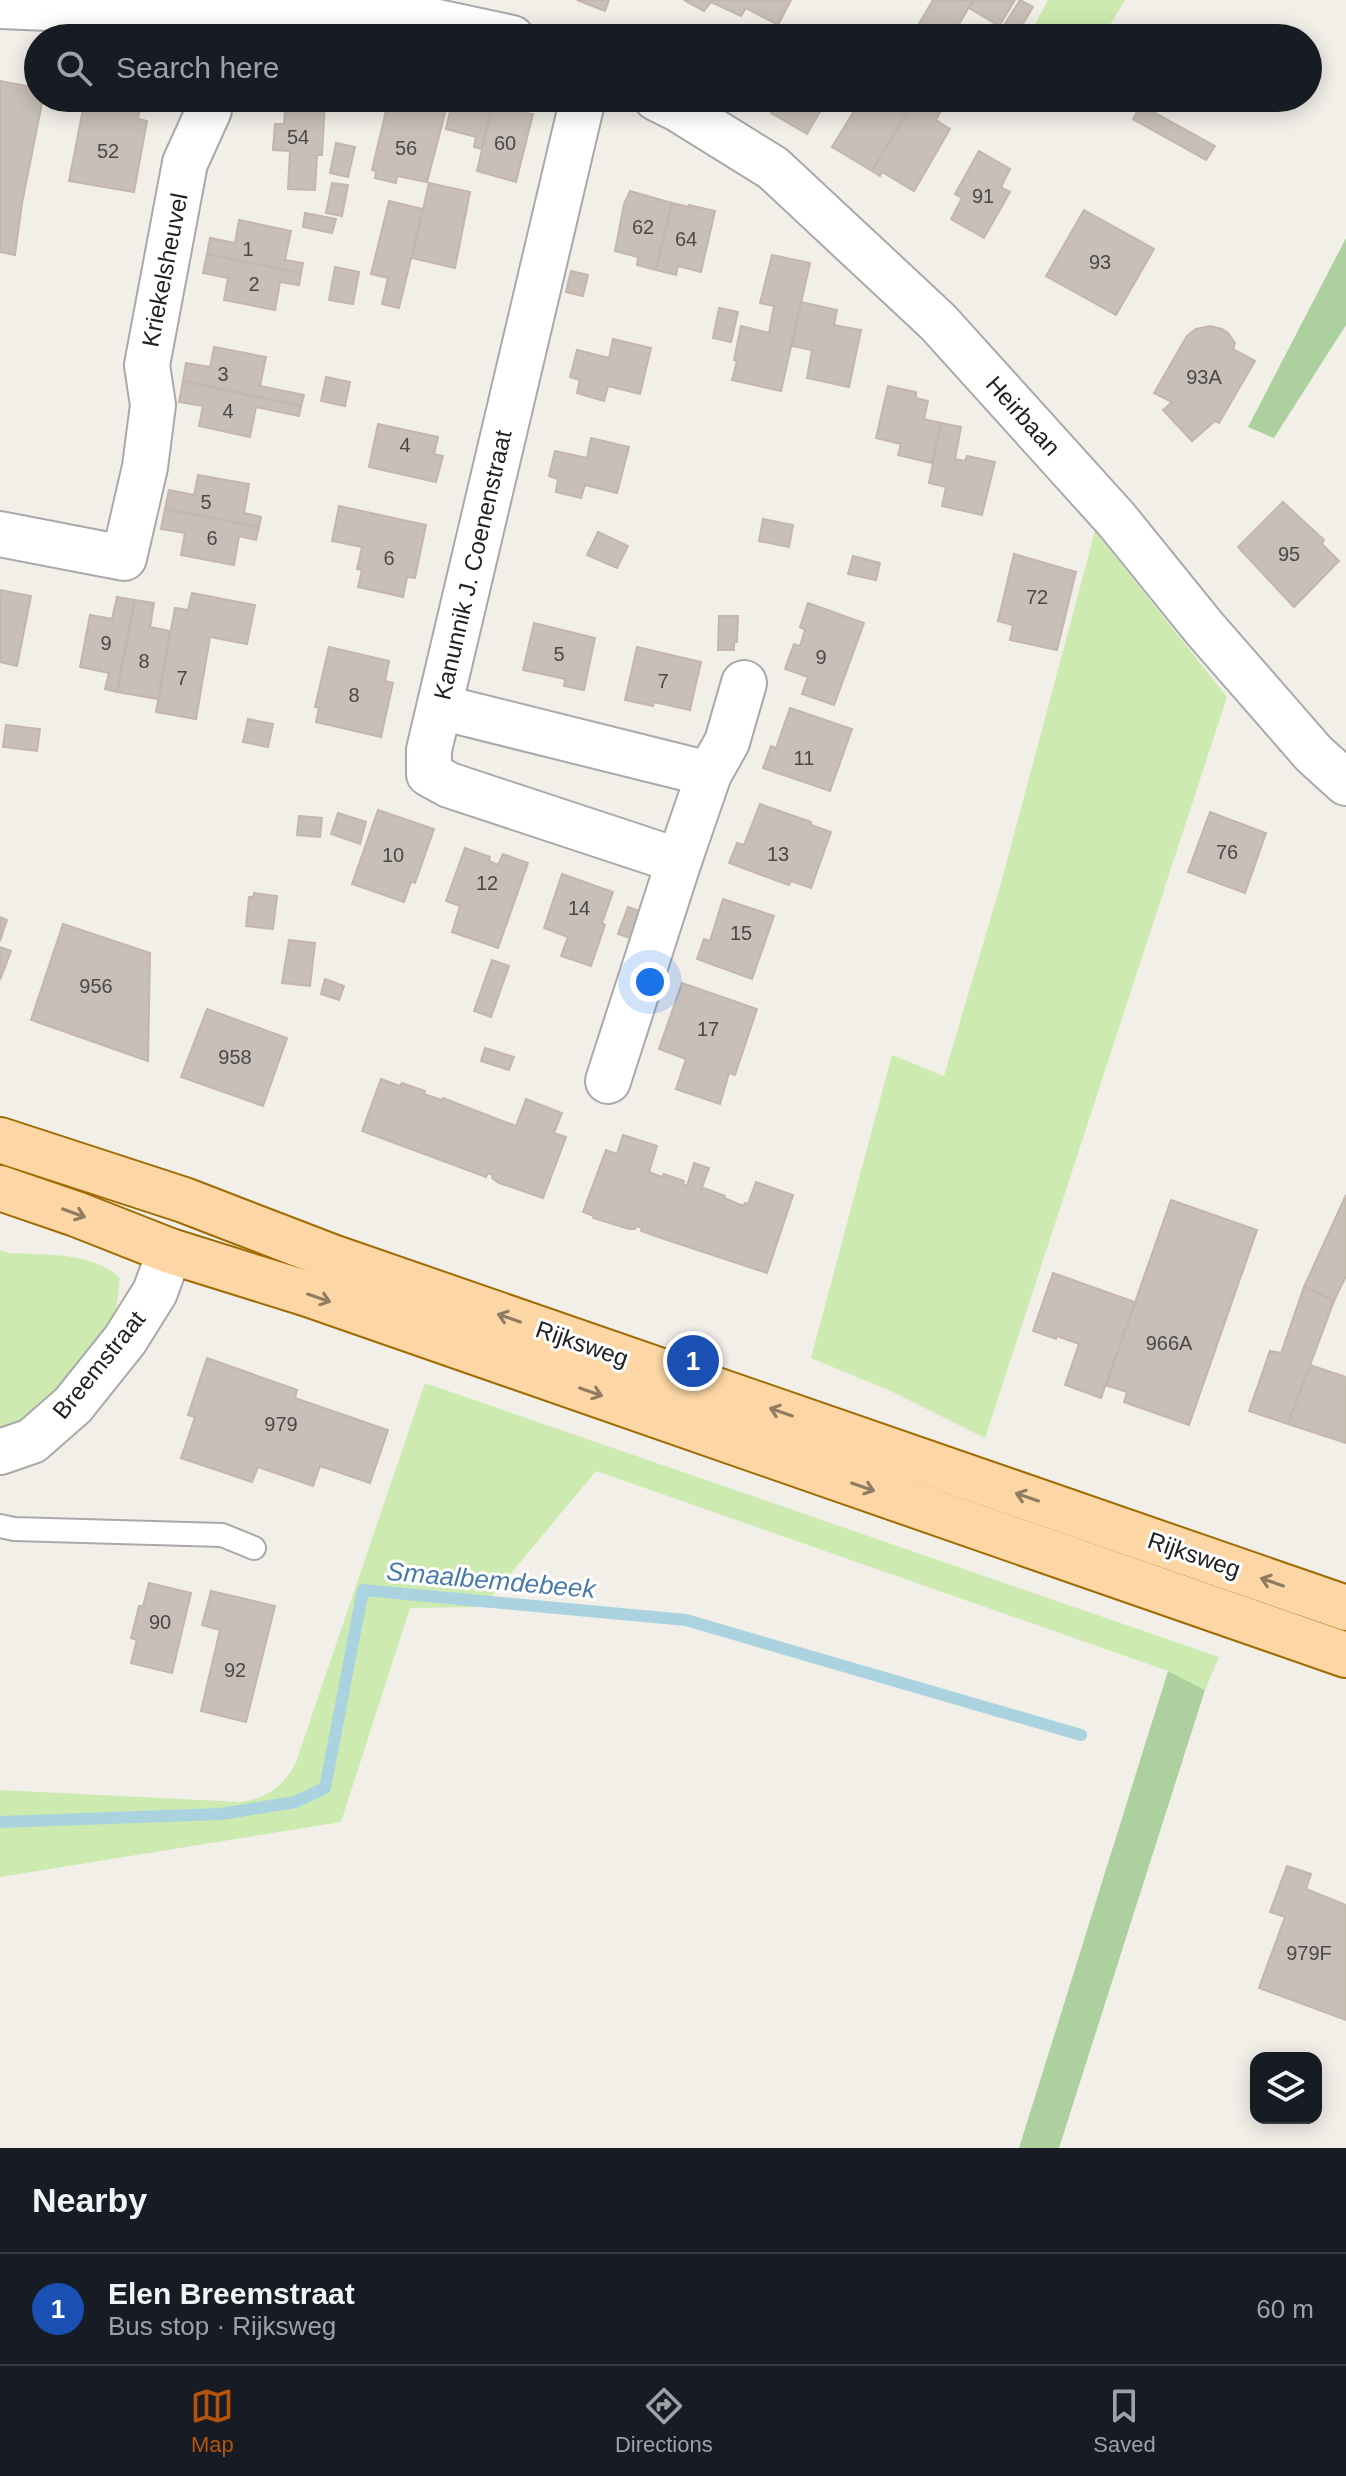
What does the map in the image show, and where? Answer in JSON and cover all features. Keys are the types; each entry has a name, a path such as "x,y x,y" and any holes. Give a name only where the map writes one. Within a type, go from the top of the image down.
{"main road":[{"name":"Rijksweg","path":"0,1140 184,1200 332,1257 1346,1608"},
{"name":"Rijksweg","path":"0,1188 170,1251 308,1294 1346,1655"}],"street":[{"path":"0,6 120,11 219,24 352,12 447,24"},
{"name":"Kriekelsheuvel","path":"0,534 124,558 145,467 153,405 147,365 185,163 208,112"},
{"name":"Kanunnik J. Coenenstraat","path":"580,112 429,750 429,774 449,785 679,861"},
{"name":"Heirbaan","path":"683,112 773,168 938,322 1116,519 1205,629 1314,754 1346,783"},
{"path":"608,1081 679,861 709,774 727,742 744,683"},
{"name":"Kanunnik J. Coenenstraat","path":"440,707 709,774"},
{"name":"Breemstraat","path":"0,1452 32,1441 73,1405 125,1340 155,1292 170,1251"}],"lane":[{"path":"0,1526 14,1529 222,1535 254,1548"}],"green space":[{"path":"1048,0 1125,0 1110,24 1035,24"},
{"path":"1346,238 1346,325 1274,438 1248,427"},
{"path":"1095,531 1227,697 985,1438 893,1392 811,1358 892,1055 944,1076 1001,883"},
{"path":"0,1250 83,1259 97,1263 120,1278 115,1320 40,1413 0,1433"},
{"path":"425,1383 1219,1657 1205,1690 1168,1671 596,1471 483,1607 410,1608 341,1822 0,1877 0,1790 241,1802 267,1794 286,1778 296,1762"},
{"path":"1168,1671 1205,1690 1059,2148 1019,2148"}],"building":[{"path":"577,0 609,0 605,11"},
{"path":"684,0 791,0 779,24 746,8 741,16 711,2 704,11"},
{"path":"933,0 973,0 959,24 919,24"},
{"path":"974,0 1015,0 1000,24 969,8"},
{"path":"1020,0 1033,7 1023,24 1005,24"},
{"path":"0,81 24,85 24,112 40,112 15,255 0,252"},
{"path":"82,112 139,112 138,119 147,121 134,192 69,181"},
{"path":"285,112 324,112 322,155 317,155 315,190 288,189 290,151 273,150 275,124 284,124"},
{"path":"386,112 445,112 427,182 397,176 396,183 375,178 376,171 372,170"},
{"path":"450,112 491,112 482,149 474,147 476,137 446,129"},
{"path":"491,112 533,114 516,182 477,171"},
{"path":"772,112 820,112 807,134"},
{"path":"853,112 908,112 872,171 832,147"},
{"path":"908,112 940,112 936,120 950,129 914,191 882,172 880,176 872,171"},
{"path":"1137,112 1154,112 1215,146 1206,160 1133,119"},
{"path":"336,143 355,147 348,177 330,173"},
{"path":"979,151 1010,169 1001,187 1010,192 984,238 951,219 962,198 955,194"},
{"path":"332,183 348,185 342,216 326,213"},
{"path":"429,183 470,192 455,268 412,258"},
{"path":"630,191 672,203 656,270 637,265 638,257 615,251 624,204"},
{"path":"389,201 423,209 399,308 382,304 388,278 371,274"},
{"path":"672,203 715,211 701,272 678,266 676,275 656,270"},
{"path":"1084,210 1154,249 1116,315 1046,276"},
{"path":"305,213 336,219 332,233 303,227"},
{"path":"239,220 291,231 285,260 303,263 301,273 207,254 210,238 235,243"},
{"path":"207,254 301,273 299,285 280,282 275,310 224,300 228,278 203,273"},
{"path":"772,255 810,263 781,391 732,380 741,326 769,333 774,306 760,303"},
{"path":"335,267 359,272 353,304 329,300"},
{"path":"571,271 588,275 583,296 566,292"},
{"path":"801,302 837,310 834,325 861,330 849,387 807,378 812,350 792,346"},
{"path":"719,308 738,312 731,342 713,338"},
{"path":"1210,326 1228,333 1235,343 1233,349 1255,361 1219,423 1215,421 1192,441 1163,410 1172,402 1154,393 1187,336 1196,329"},
{"path":"613,339 651,348 640,394 608,386 604,401 577,393 580,380 570,377 577,350 609,358"},
{"path":"214,347 266,357 260,386 304,395 301,406 183,381 186,363 210,367"},
{"path":"326,377 350,382 345,406 321,401"},
{"path":"183,381 301,406 299,416 256,407 250,437 199,426 203,406 179,402"},
{"path":"888,386 916,392 916,398 928,401 924,419 941,423 932,463 898,455 901,444 876,438"},
{"path":"941,423 961,427 955,459 965,461 967,456 995,462 982,515 942,506 946,487 929,483"},
{"path":"378,424 438,437 434,454 443,456 436,482 369,467"},
{"path":"591,438 629,447 617,493 585,485 581,498 556,492 558,479 549,476 555,451 587,458"},
{"path":"198,475 249,484 244,513 261,517 259,527 165,509 169,490 194,495"},
{"path":"1283,502 1324,540 1322,544 1339,561 1294,607 1238,547"},
{"path":"339,506 426,525 415,578 407,577 403,597 358,587 362,570 357,569 362,547 332,541"},
{"path":"165,509 259,527 256,540 239,536 234,565 181,555 185,533 161,529"},
{"path":"763,519 793,525 789,547 759,541"},
{"path":"598,532 628,546 617,568 587,555"},
{"path":"1014,554 1076,572 1057,650 1010,640 1013,625 998,621"},
{"path":"853,556 880,563 876,580 848,574"},
{"path":"0,590 31,596 17,666 0,662"},
{"path":"192,593 255,605 247,644 210,637 196,719 156,712 175,608 188,610"},
{"path":"117,597 135,600 117,692 105,689 109,673 80,667 90,615 112,619"},
{"path":"135,600 154,603 150,627 170,631 158,699 117,692"},
{"path":"808,603 864,623 834,705 802,694 808,677 785,669 794,644 800,646 805,630 800,627"},
{"path":"719,616 738,616 734,650 718,650"},
{"path":"534,623 595,638 584,690 564,686 565,679 523,670"},
{"path":"329,647 389,661 385,681 393,683 381,737 316,722 319,708 315,707"},
{"path":"637,647 701,662 690,710 654,702 653,706 625,700"},
{"path":"790,708 852,729 830,791 763,768 771,746 776,748"},
{"path":"248,719 273,724 268,747 243,742"},
{"path":"6,725 40,729 37,751 3,747"},
{"path":"760,804 831,832 811,888 791,881 789,885 729,863 737,843 744,845"},
{"path":"378,810 434,829 415,883 411,882 404,902 352,884"},
{"path":"1210,812 1266,833 1245,893 1188,872"},
{"path":"338,813 366,822 360,844 331,834"},
{"path":"299,816 322,818 320,837 297,835"},
{"path":"465,848 490,857 489,861 498,865 503,854 528,863 498,948 452,932 460,906 446,901"},
{"path":"562,874 613,892 591,966 561,956 568,937 544,928"},
{"path":"254,893 277,896 273,929 246,926 249,897 253,897"},
{"path":"723,899 774,916 752,979 697,959 704,939 710,941"},
{"path":"628,907 643,912 633,939 618,934"},
{"path":"0,917 7,920 0,941"},
{"path":"63,924 150,953 148,1061 31,1020"},
{"path":"289,940 315,943 310,986 282,983"},
{"path":"0,947 11,951 0,980"},
{"path":"492,960 509,966 491,1017 474,1011"},
{"path":"325,979 344,986 339,1000 321,994"},
{"path":"682,983 757,1009 735,1075 729,1073 720,1104 676,1089 686,1059 659,1049"},
{"path":"207,1009 287,1038 263,1106 181,1077"},
{"path":"485,1048 514,1057 509,1070 481,1061"},
{"path":"381,1079 425,1091 424,1094 443,1098 516,1126 526,1099 562,1113 554,1133 566,1137 543,1198 499,1183 488,1173 486,1177 362,1131"},
{"path":"623,1135 657,1146 649,1172 684,1181 683,1184 687,1186 694,1163 709,1168 701,1190 704,1188 725,1196 743,1206 748,1204 756,1182 793,1195 767,1273 641,1231 642,1228 637,1226 629,1229 583,1212 606,1150 617,1154"},
{"path":"1346,1195 1346,1276 1334,1301 1304,1287"},
{"path":"1171,1200 1257,1230 1189,1425 1124,1402 1127,1392 1106,1385"},
{"path":"1053,1273 1135,1302 1101,1398 1065,1385 1079,1344 1033,1331"},
{"path":"1304,1287 1334,1301 1288,1424 1249,1411 1270,1351 1281,1353"},
{"path":"207,1358 297,1390 295,1398 388,1430 370,1483 320,1466 313,1486 258,1467 252,1482 181,1458 195,1417 188,1415"},
{"path":"1310,1365 1346,1377 1346,1443 1288,1424"},
{"path":"149,1583 191,1593 172,1673 131,1663 137,1640 131,1638"},
{"path":"211,1591 275,1606 246,1722 201,1711 220,1630 202,1625"},
{"path":"1287,1866 1311,1874 1306,1889 1346,1905 1346,2020 1259,1988 1285,1917 1270,1912"}],"waterway":[{"name":"Smaalbemdebeek","path":"0,1822 221,1814 295,1802 325,1788 363,1590 686,1620 1081,1735"}],"place":[{"name":"Elen Breemstraat","path":"693,1361"}]}
